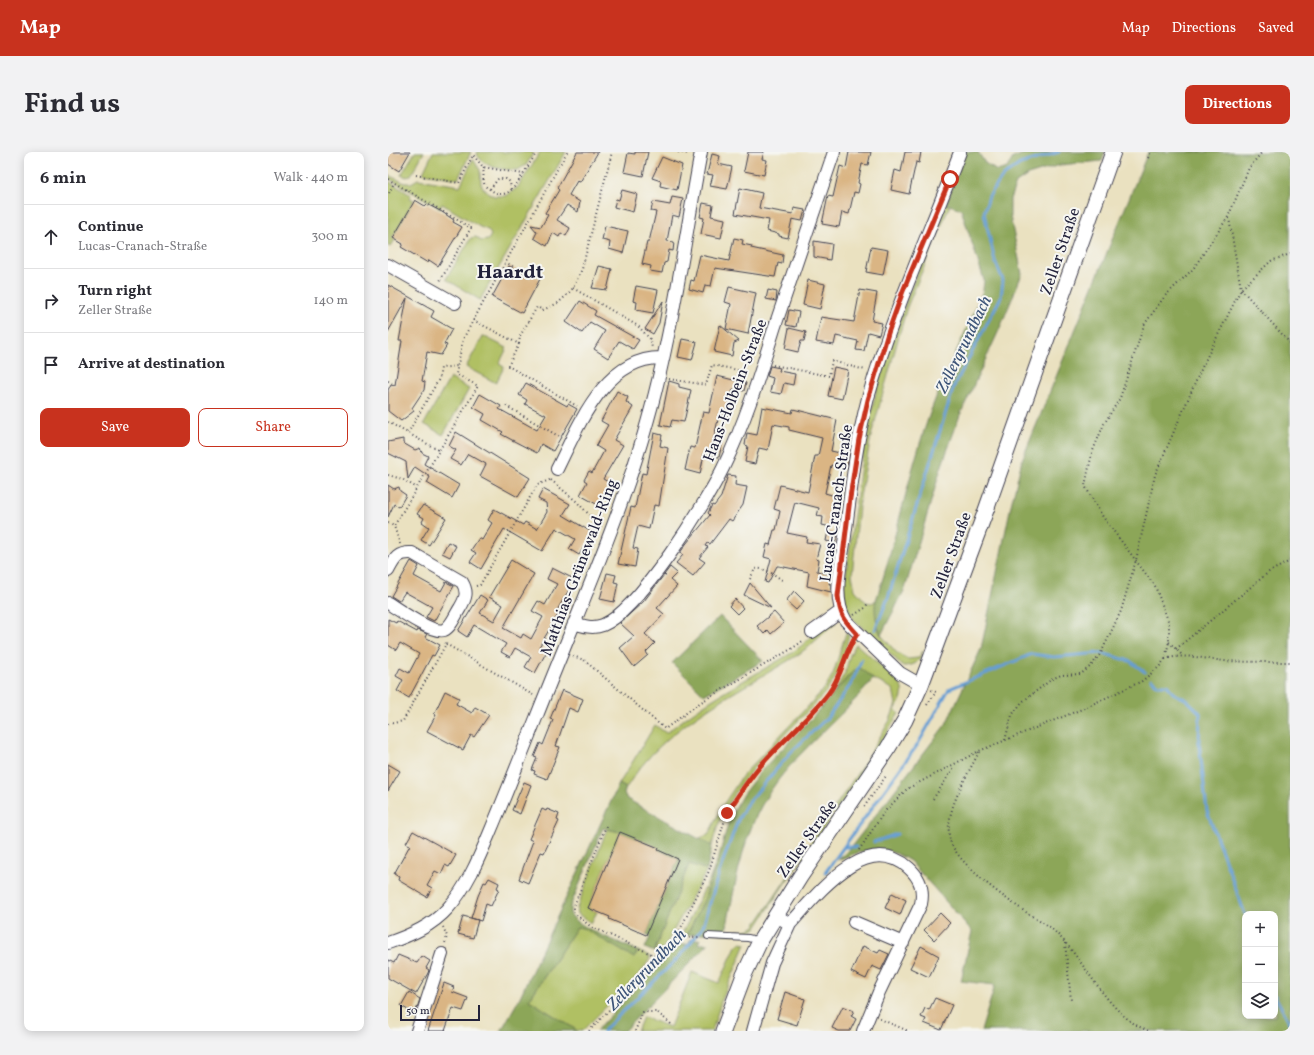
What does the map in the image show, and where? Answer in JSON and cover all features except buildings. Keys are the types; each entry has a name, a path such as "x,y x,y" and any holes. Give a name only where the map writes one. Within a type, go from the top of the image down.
{"street":[{"name":"Matthias-Grünewald-Ring","path":"388,942 410,935 424,928 448,909 461,891 480,855 574,624 627,488 659,377 658,358 680,277 701,152"},
{"name":"Hans-Holbein-Straße","path":"574,624 588,627 604,625 622,611 662,565 693,520 723,468 760,374 834,152"},
{"name":"Lucas-Cranach-Straße","path":"840,612 839,581 859,439 868,400 901,298 960,152"},
{"name":"Zeller Straße","path":"723,1031 744,975 760,941 775,915 888,748 905,720 921,686 985,513 1113,152"},
{"path":"388,265 455,303"},
{"path":"557,469 587,412 607,383 624,368 637,361 658,358"},
{"path":"388,571 396,556 404,553 412,553 462,582 466,589 466,598 450,626 443,630 434,630 388,603"},
{"path":"812,632 840,612 857,634 900,673 921,686"},
{"path":"752,1031 772,962 790,924 837,875 858,861 882,857 892,858 908,867 921,883 921,904 879,992 863,1031"},
{"path":"775,915 790,924"},
{"path":"854,922 903,943"},
{"path":"417,1031 442,954"}],"lane":[{"path":"708,936 748,938 760,941"}],"path":[{"path":"416,175 459,183 473,153 483,167 484,183 496,193 504,194 511,190 537,152"},
{"path":"394,526 478,386 456,374 463,339 567,152"},
{"path":"587,412 508,366 519,344 520,336 537,307 543,310 558,303 573,288 582,269 612,152"},
{"path":"1148,158 1151,152"},
{"path":"858,861 858,852 862,845 890,805 907,789 956,765 979,751 1082,709 1142,681 1159,667 1165,659 1169,642 1169,623 1155,586 1103,517 1085,486 1092,453 1104,424 1120,398 1144,325 1165,296 1193,269 1228,217 1249,168 1262,152"},
{"path":"483,167 523,174"},
{"path":"490,189 498,179 502,178 510,182 511,190"},
{"path":"388,179 471,228 434,291"},
{"path":"389,193 394,183"},
{"path":"1228,217 1240,289 1290,343"},
{"path":"1005,740 1012,715 1022,702 1052,679 1061,675 1081,674 1091,666 1101,653 1121,611 1136,560 1155,475 1203,365 1240,289 1271,261 1290,254"},
{"path":"505,262 526,274"},
{"path":"573,288 638,326 651,340 658,358"},
{"path":"473,320 519,344"},
{"path":"781,366 829,376 832,361 866,370"},
{"path":"408,433 439,379 441,368 457,366"},
{"path":"659,377 706,385 712,366 760,374"},
{"path":"388,381 392,383"},
{"path":"506,406 570,443"},
{"path":"388,422 440,451"},
{"path":"466,589 480,585 537,485 551,480 557,469"},
{"path":"388,475 402,479 417,488"},
{"path":"551,480 576,501 601,527"},
{"path":"388,523 394,526 404,553"},
{"path":"1176,649 1270,572 1290,561"},
{"path":"750,579 755,569 758,568 775,575 782,580"},
{"path":"388,724 403,721 446,644 443,630"},
{"path":"584,660 665,729 701,702 793,648 812,632"},
{"path":"590,1031 674,942 709,871 727,813 742,789 762,764 816,709 835,685 842,671 849,648 857,634"},
{"path":"1169,642 1182,656"},
{"path":"446,644 532,694"},
{"path":"1165,659 1174,656 1182,656 1227,661 1290,662"},
{"path":"979,751 952,808 947,826 950,841 956,854 968,866 1028,914 1047,924 1065,942 1126,1018 1149,1031"},
{"path":"933,799 956,765"},
{"path":"606,826 574,906 574,913 590,926 660,958"},
{"path":"438,917 447,936 442,954"},
{"path":"674,942 686,938 701,937"},
{"path":"1065,942 1071,1000"},
{"path":"636,1031 643,1012 658,1012 672,1024"},
{"path":"884,1020 906,1031"}],"green space":[{"path":"415,152 424,152 411,175 407,177 401,175"},
{"path":"433,152 471,152 458,179 423,173"},
{"path":"476,152 534,152 527,164 518,170 500,169 488,165 483,162"},
{"path":"540,152 566,152 480,300 446,279 471,238 476,237 481,241 488,240 491,235 488,230 480,227 442,204 440,208 388,178 388,175 405,183 411,183 418,179 460,186 473,159 480,170 481,184 484,189 494,196 506,196 518,187"},
{"path":"965,152 978,152 985,163 997,171 1007,168 1013,158 1028,152 1105,152 1102,161 1060,165 1028,175 1016,183 1010,199 1010,216 1022,274 1000,328 960,415 941,468 905,589 881,635 876,618 875,604 915,459 936,397 983,290 984,280 961,209 946,204"},
{"path":"1148,152 1290,152 1290,1031 981,1031 995,985 961,981 972,931 910,861 900,855 882,850 874,850 857,853 837,860 848,851 946,724 981,649 1011,505 1022,460"},
{"path":"388,181 411,195 410,198 414,200 392,238 395,240 390,247 388,246"},
{"path":"946,204 950,205 907,307 871,436 860,497 852,575 855,590 866,602 872,603 876,600 878,629 881,635 897,653 908,659 918,658 924,650 917,662 911,665 903,666 853,619 846,606 844,588 864,444 879,379 908,295"},
{"path":"483,336 507,348 499,364 504,367 496,383 466,367"},
{"path":"450,378 469,389 443,435 424,424"},
{"path":"720,616 763,661 704,695 672,663"},
{"path":"833,620 836,623 796,656 703,712 681,728 660,746 642,766 626,788 619,784 655,725 666,733 711,701 790,654"},
{"path":"846,633 849,635 843,659 830,686 773,746 747,776 725,809 712,846 697,839 708,835 723,805 743,775 824,689 833,674"},
{"path":"856,644 898,681 902,689 902,696 895,710 899,713 868,765 783,886 756,928 752,931 740,934 720,934 709,932 747,930 754,927 865,762 890,720 896,704 893,689 873,679 860,669 853,671 834,692 845,673 850,655"},
{"path":"860,668 873,679 847,709 803,751 790,766 766,798 758,813 740,862 726,931 687,935 704,900 730,817 743,794 760,772 813,717 853,671"},
{"path":"619,784 626,788 624,793 627,799 712,846 707,870 689,864 654,952 645,948 650,937 646,935 678,859 658,850 658,848 620,832 603,828 570,907 570,913 574,919 590,930 638,951 634,958 583,928 577,927 529,1000 578,1031 501,1031 518,1001"},
{"path":"607,829 620,832 588,908 597,912 591,923 578,914 577,908"},
{"path":"719,856 704,900 687,935 682,934 710,878"},
{"path":"689,863 707,870 666,944 661,950 654,952"},
{"path":"577,927 583,928 634,957 638,951 649,956 650,959 641,972 582,1031 578,1031 529,1000"},
{"path":"700,939 698,944 708,944 624,1031 596,1031 677,944 688,944 690,940"},
{"path":"740,943 746,944 721,1002 712,1031 637,1031 643,1017 670,1027 692,972 719,983 736,946"}],"waterway":[{"name":"Zellergrundbach","path":"875,630 888,598 954,386 1001,297 1003,280 995,261 984,213 989,196 1003,176 1020,164 1059,152"},
{"path":"825,873 918,744 949,689 1032,654 1054,657 1101,653 1130,661 1145,672"},
{"name":"Zellergrundbach","path":"603,1031 679,957 703,927 719,872 738,820 746,805 790,753 828,717 851,684 862,659"},
{"path":"1151,679 1158,685 1167,685 1173,693 1187,700 1200,713 1199,743 1207,811 1244,911"},
{"path":"874,842 897,834"},
{"path":"844,847 856,847"},
{"path":"1278,1001 1290,1023"}],"district":[{"name":"Haardt","path":"510,271"}],"route":[{"path":"727,813 742,789 762,764 816,709 835,685 842,671 849,648 857,634 840,612 838,596 859,439 868,400 888,333 903,291 950,179"}]}
